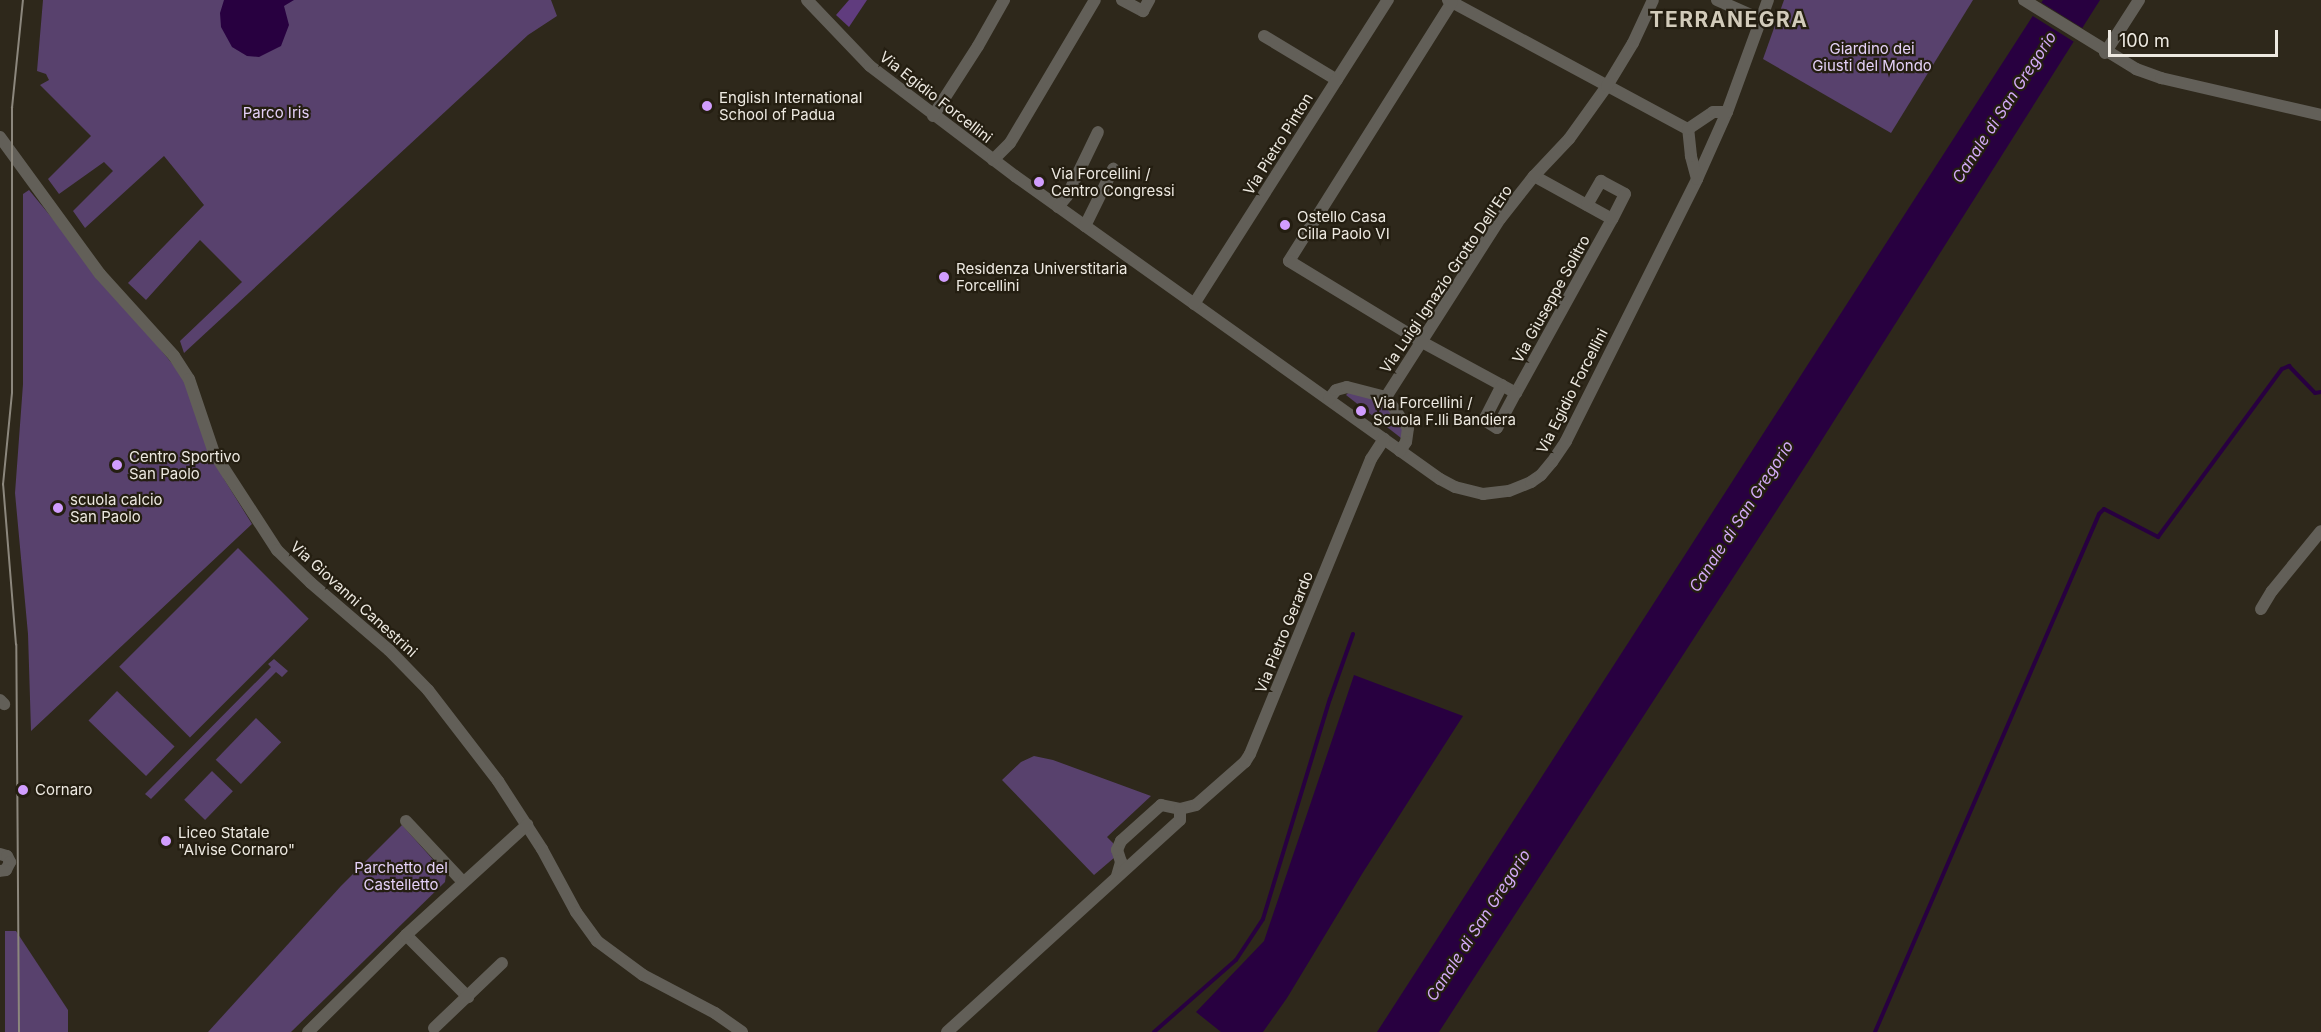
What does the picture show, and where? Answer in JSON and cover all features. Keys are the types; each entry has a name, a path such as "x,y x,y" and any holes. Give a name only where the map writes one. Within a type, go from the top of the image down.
{"street":[{"name":"Via Egidio Forcellini","path":"807,0 856,53 933,116 993,160 1440,479 1455,487 1483,494 1509,491 1541,475 1566,441 1697,179 1727,112 1768,0"},
{"path":"933,116 978,46 1004,0"},
{"path":"993,160 1010,143 1095,0"},
{"path":"1122,0 1143,11 1149,0"},
{"name":"Via Pietro Pinton","path":"1194,304 1388,0"},
{"name":"Via Luigi Ignazio Grotto Dell'Ero","path":"1386,397 1500,219 1534,176 1569,139 1607,86 1633,43 1653,0"},
{"path":"1717,0 1760,20"},
{"path":"2024,0 2136,69 2161,78 2321,115"},
{"path":"2102,50 2139,0"},
{"path":"1516,393 1422,342 1289,261 1450,1 1688,129"},
{"path":"1264,36 1337,80"},
{"path":"1688,129 1713,112 1727,112"},
{"path":"1688,129 1691,156 1697,179"},
{"path":"1058,207 1067,195 1098,132"},
{"name":"Via Giovanni Canestrini","path":"0,137 100,274 174,356 189,379 214,453 277,550 417,678 498,782 526,825 576,912 597,941 643,975 708,1009 742,1032"},
{"path":"1085,226 1113,169"},
{"path":"1534,176 1612,219"},
{"name":"Via Giuseppe Solitro","path":"1502,386 1484,420 1497,428 1625,194 1601,181 1587,205"},
{"name":"Via Luigi Ignazio Grotto Dell'Ero","path":"1329,399 1336,390 1347,387 1386,397 1408,428 1406,442 1400,451"},
{"name":"Via Pietro Gerardo","path":"1126,863 1180,820 1186,808 1206,796 1245,762 1250,754 1371,459 1384,439"},
{"path":"2261,609 2272,591 2321,531"},
{"path":"947,1032 1117,876 1126,863 1117,850 1121,841 1161,805 1186,808"},
{"path":"406,820 463,882"},
{"path":"308,1032 406,935 526,825"},
{"path":"0,854 7,856 10,862 6,870 0,871"},
{"path":"406,935 468,997"},
{"path":"434,1028 502,963"}],"green space":[{"name":"Parco Iris","path":"43,0 551,0 557,16 528,35 184,353 180,341 242,282 200,240 146,300 128,283 204,205 164,156 85,228 73,211 113,171 104,162 59,194 48,179 91,136 40,85 49,80 46,74 37,71"},
{"name":"Giardino dei Giusti del Mondo","path":"1784,0 1973,0 1891,133 1763,59"},
{"name":"Centro Sportivo San Paolo","path":"29,190 175,367 186,384 224,479 252,524 31,731 28,634 15,493 23,384 23,194"},
{"path":"1349,392 1384,401 1404,430 1401,438 1346,395"},
{"path":"238,548 309,619 190,738 119,667"},
{"path":"274,659 288,671 282,677 276,672 151,799 145,794 271,667 268,664"},
{"path":"117,691 175,747 146,776 89,720"},
{"path":"256,718 281,742 241,784 216,760"},
{"path":"1034,756 1053,760 1151,796 1107,837 1113,843 1115,857 1094,875 1002,780 1021,762"},
{"path":"212,771 233,791 205,820 184,800"},
{"name":"Parchetto del Castelletto","path":"402,825 446,874 445,882 291,1032 208,1032 341,886"},
{"path":"5,931 16,931 68,1010 68,1032 5,1032"}],"shaded area":[{"path":"849,0 867,0 849,27 836,15"}],"water":[{"path":"224,0 294,0 284,6 289,25 281,46 259,57 247,56 232,47 221,27 220,13"},
{"name":"Canale di San Gregorio","path":"2043,0 2100,0 1808,462 1439,1032 1377,1032"},
{"path":"1354,675 1463,716 1362,874 1287,998 1263,1032 1221,1032 1196,1012 1264,941"}],"pier":[{"path":"2039,1 2084,29 2075,43 2031,15"}],"waterway":[{"path":"1875,1032 2099,514 2104,509 2158,537 2282,369 2289,366 2315,393 2321,392"},
{"path":"1154,1032 1236,960 1263,919 1330,699 1353,634"}],"tram line":[{"path":"19,1032 16,645 3,485 12,393 12,108 23,0"}],"place":[{"name":"English International School of Padua","path":"707,106"},
{"name":"Via Forcellini / Centro Congressi","path":"1039,182"},
{"name":"Ostello Casa Cilla Paolo VI","path":"1285,225"},
{"name":"Residenza Universtitaria Forcellini","path":"944,277"},
{"name":"Via Forcellini / Scuola F.lli Bandiera","path":"1361,411"},
{"name":"Centro Sportivo San Paolo","path":"117,465"},
{"name":"scuola calcio San Paolo","path":"58,508"},
{"name":"Cornaro","path":"23,790"},
{"name":"Liceo Statale \"Alvise Cornaro\"","path":"166,841"}],"district":[{"name":"TERRANEGRA","path":"1729,20"}]}
